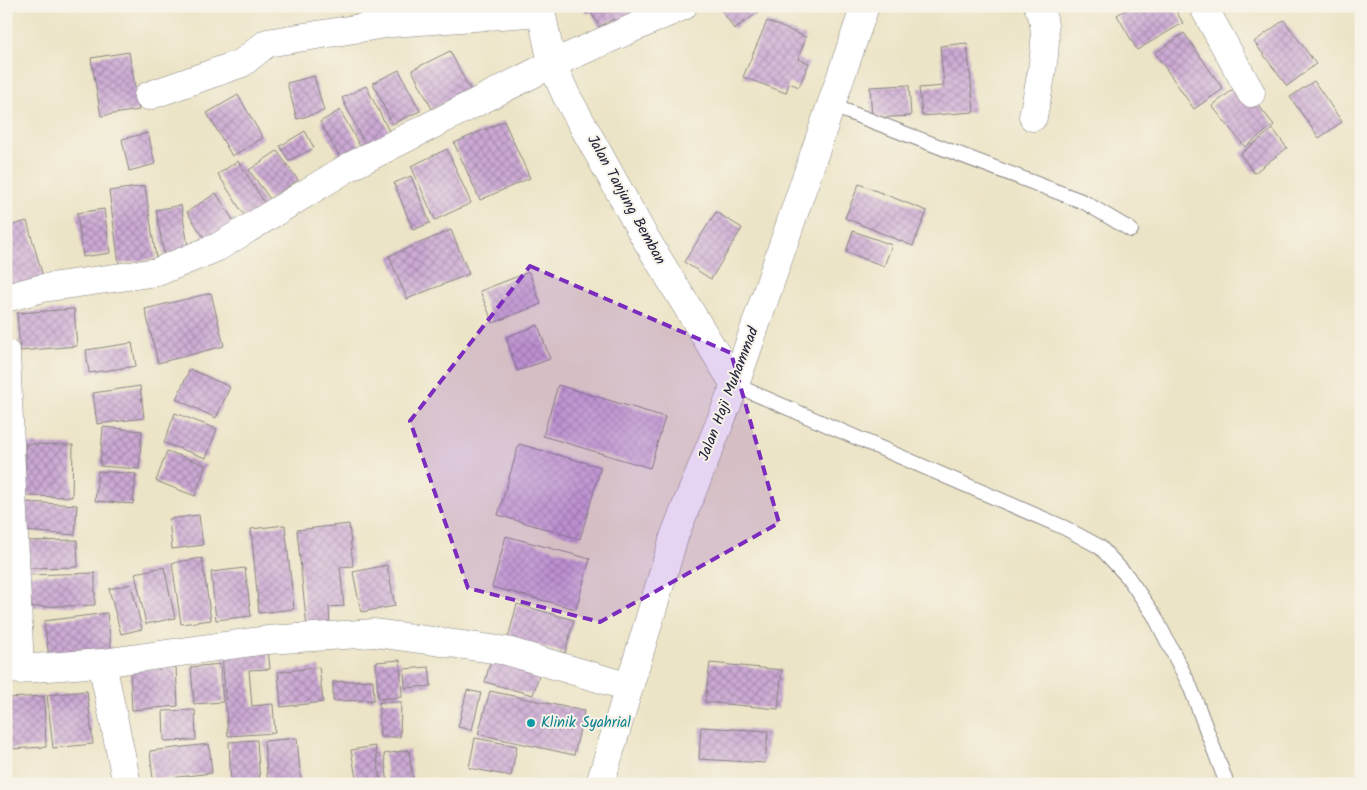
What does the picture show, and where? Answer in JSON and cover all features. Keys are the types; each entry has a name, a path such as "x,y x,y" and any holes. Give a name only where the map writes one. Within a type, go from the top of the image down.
{"street":[{"path":"6,298 43,288 157,272 218,247 349,167 552,64 683,6"},
{"name":"Jalan Haji Muhammad","path":"600,784 675,534 734,385 865,6"},
{"path":"1033,117 1045,43 1042,14 1038,6"},
{"path":"1203,6 1251,93"},
{"path":"148,96 242,63 267,43 392,23 540,9"},
{"name":"Jalan Tanjung Bemban","path":"540,9 552,64 566,95 644,236 734,385"},
{"path":"6,353 13,670 102,663 267,640 376,633 507,651 629,687"},
{"path":"102,663 127,784"}],"lane":[{"path":"830,104 1084,202 1131,230"},
{"path":"734,385 1065,528 1100,547 1127,576 1154,615 1190,686 1227,784"}],"highlighted area":[{"path":"530,266 731,353 779,523 600,622 468,588 410,421"}],"building":[{"path":"582,6 658,6 619,28 613,19 599,27 591,12 586,14"},
{"path":"719,6 759,6 762,10 734,29"},
{"path":"1132,6 1173,6 1183,23 1137,50 1117,15"},
{"path":"1284,20 1316,64 1287,86 1254,42"},
{"path":"767,21 806,37 798,59 809,63 799,87 789,83 786,93 743,77"},
{"path":"1184,33 1223,89 1194,109 1155,53"},
{"path":"967,43 974,112 922,116 919,88 944,86 940,46"},
{"path":"450,51 470,90 432,109 412,70"},
{"path":"129,52 139,110 101,116 91,58"},
{"path":"399,70 420,111 392,124 373,83"},
{"path":"314,76 324,111 297,119 287,83"},
{"path":"1314,81 1342,122 1319,138 1290,97"},
{"path":"1241,83 1274,125 1245,147 1212,106"},
{"path":"909,85 911,116 872,118 870,87"},
{"path":"366,86 391,135 366,147 342,98"},
{"path":"238,95 263,138 232,156 207,113"},
{"path":"340,110 361,148 341,159 320,122"},
{"path":"504,121 530,178 480,200 454,143"},
{"path":"1273,129 1287,148 1254,173 1240,154"},
{"path":"305,131 314,148 289,161 280,146"},
{"path":"148,133 155,164 129,171 122,139"},
{"path":"447,149 471,203 435,220 411,166"},
{"path":"277,151 298,180 270,199 249,170"},
{"path":"238,161 269,210 249,223 218,174"},
{"path":"411,176 430,223 413,230 394,183"},
{"path":"859,184 927,211 913,246 845,218"},
{"path":"145,186 156,258 119,264 109,191"},
{"path":"216,193 235,223 207,242 187,212"},
{"path":"181,205 189,251 164,255 156,210"},
{"path":"104,209 110,253 83,257 77,213"},
{"path":"716,212 742,228 711,279 684,262"},
{"path":"27,221 44,280 6,290 6,227"},
{"path":"451,230 469,274 407,299 389,256"},
{"path":"853,231 892,245 884,266 846,252"},
{"path":"529,272 541,304 493,323 480,291"},
{"path":"211,293 224,346 158,363 145,309"},
{"path":"74,309 77,346 20,351 17,313"},
{"path":"538,325 550,359 517,371 506,337"},
{"path":"132,343 136,366 89,373 86,350"},
{"path":"190,369 230,387 216,418 176,399"},
{"path":"558,385 665,417 650,468 543,436"},
{"path":"140,386 144,418 97,424 93,393"},
{"path":"175,413 217,429 206,458 164,443"},
{"path":"103,427 142,431 139,469 100,466"},
{"path":"26,444 73,445 72,497 25,496"},
{"path":"519,444 601,467 580,539 498,515"},
{"path":"167,451 206,465 195,496 156,481"},
{"path":"98,471 136,474 133,504 95,501"},
{"path":"26,502 77,505 75,535 24,531"},
{"path":"199,515 203,545 172,549 169,519"},
{"path":"349,524 353,566 340,567 344,606 329,607 330,626 307,629 297,530"},
{"path":"285,525 294,609 259,613 251,529"},
{"path":"506,536 590,559 576,609 492,587"},
{"path":"77,540 78,567 29,568 28,541"},
{"path":"202,558 211,620 181,624 172,563"},
{"path":"387,565 395,606 361,612 353,572"},
{"path":"164,567 175,618 146,624 135,573"},
{"path":"245,568 251,616 216,620 211,572"},
{"path":"95,573 95,605 27,607 27,575"},
{"path":"131,584 142,629 121,634 109,589"},
{"path":"517,604 574,620 565,653 508,638"},
{"path":"107,613 112,655 50,664 44,621"},
{"path":"268,649 270,669 249,670 252,706 273,704 275,733 228,736 222,653"},
{"path":"492,655 541,669 533,695 485,682"},
{"path":"400,660 402,697 378,699 376,662"},
{"path":"710,663 782,670 778,709 705,702"},
{"path":"220,664 223,702 194,704 191,667"},
{"path":"176,667 178,706 132,710 130,670"},
{"path":"319,667 323,702 281,707 278,672"},
{"path":"429,667 431,686 405,688 404,669"},
{"path":"373,680 374,700 333,701 333,682"},
{"path":"467,690 481,693 472,730 458,727"},
{"path":"87,691 93,744 53,748 47,695"},
{"name":"Klinik Syahrial","path":"490,691 584,711 574,755 478,734"},
{"path":"44,696 46,747 9,749 7,698"},
{"path":"379,702 401,702 400,737 380,737"},
{"path":"195,710 196,740 164,741 163,711"},
{"path":"701,727 768,731 765,763 699,759"},
{"path":"297,738 301,783 268,784 264,741"},
{"path":"475,738 517,746 511,776 469,768"},
{"path":"257,740 260,783 231,784 229,742"},
{"path":"209,744 212,773 153,780 150,751"},
{"path":"375,746 381,784 357,784 351,750"},
{"path":"409,750 413,781 388,784 384,754"}],"place":[{"name":"Klinik Syahrial","path":"531,723"}]}
